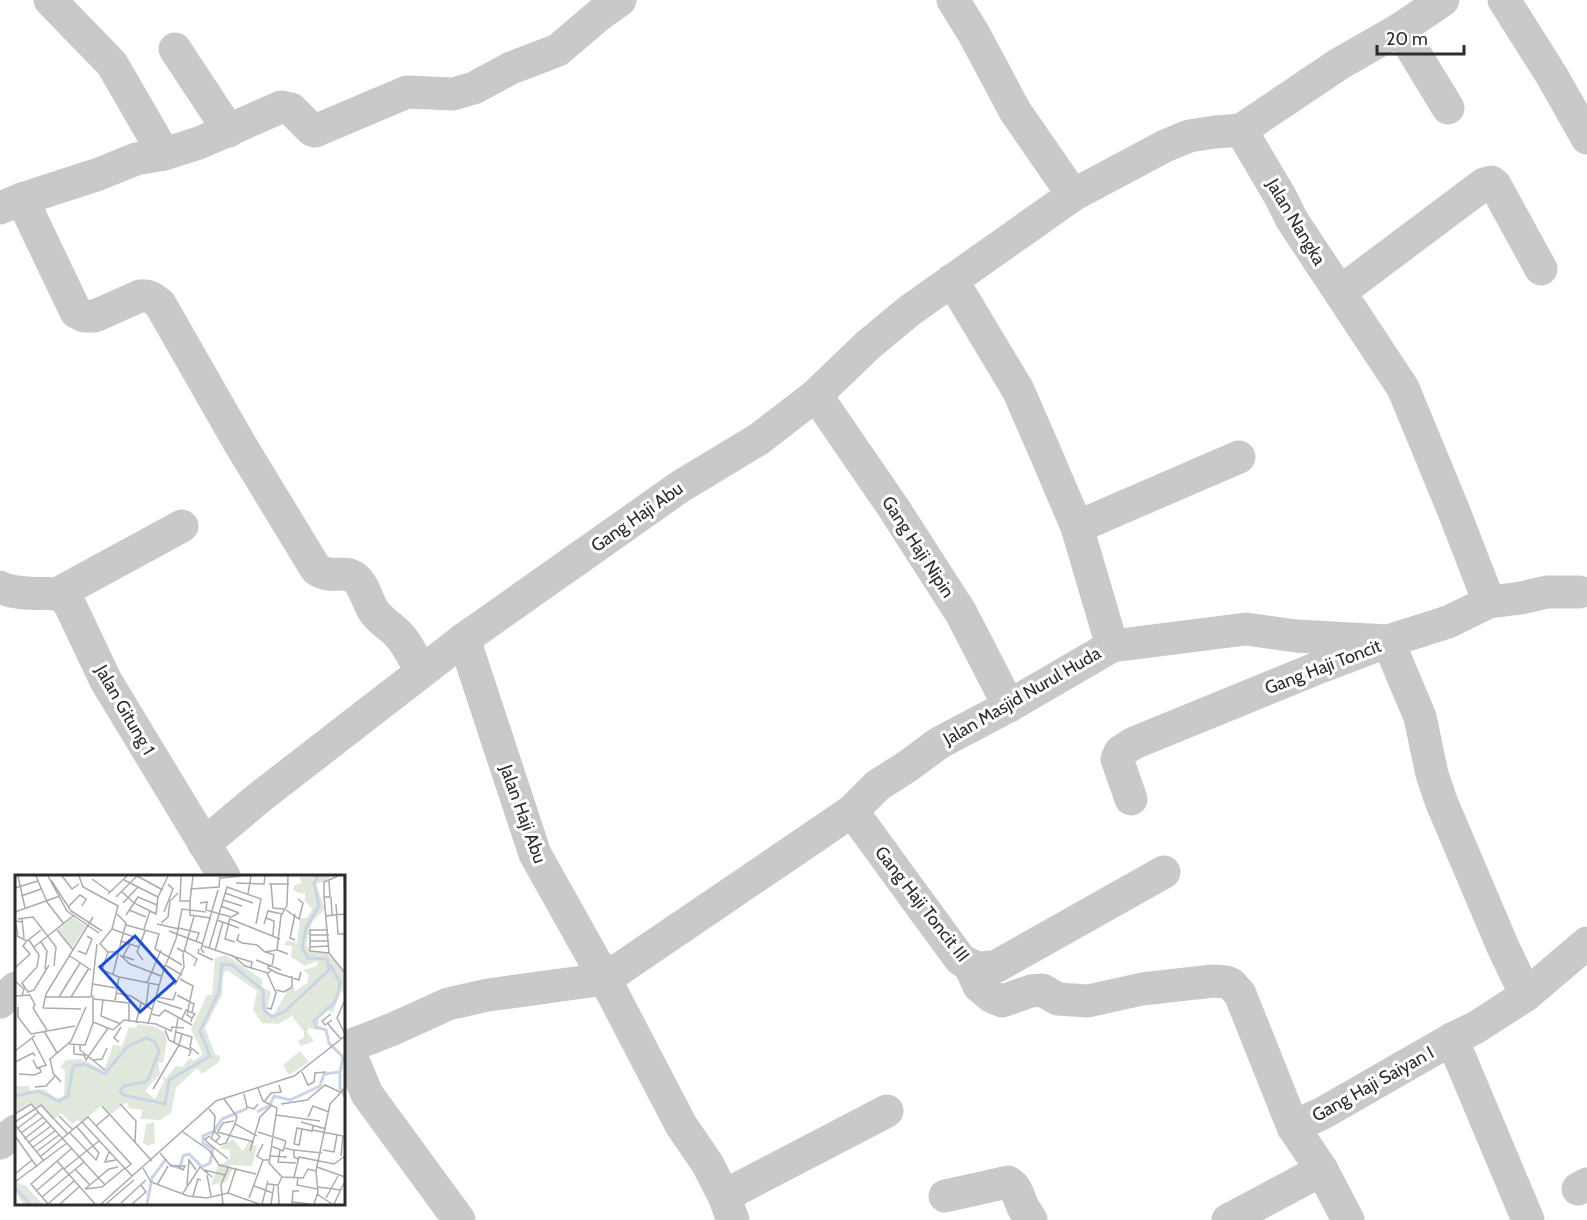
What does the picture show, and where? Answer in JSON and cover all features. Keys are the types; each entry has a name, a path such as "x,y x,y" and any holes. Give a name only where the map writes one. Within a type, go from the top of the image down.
{"street":[{"path":"50,0 112,64 164,154"},
{"path":"422,672 402,638 374,610 356,578 348,574 325,574 316,569 240,444 160,304 151,296 146,295 95,316 84,316 76,312 11,203 99,174 136,159 164,154 199,143 281,107 291,109 315,131 406,92 453,94 474,88 511,69 558,50 598,15 620,0"},
{"path":"953,0 1015,111 1073,195 1165,146 1190,136 1241,130 1339,64 1400,29 1443,0"},
{"path":"1504,0 1552,76 1587,138"},
{"path":"1400,29 1448,108"},
{"path":"175,49 229,130"},
{"name":"Jalan Nangka","path":"1241,130 1292,220 1403,388 1489,602"},
{"path":"1340,292 1484,184 1491,182 1495,185 1541,269"},
{"name":"Gang Haji Abu","path":"204,844 260,797 464,639 681,486 759,439 816,395 868,345 909,311 1073,195"},
{"name":"Jalan Masjid Nurul Huda","path":"605,979 852,811 878,784 939,743 1009,706 1112,646 1077,527 1018,390 952,280"},
{"name":"Gang Haji Nipin","path":"816,395 893,507 961,613 1009,706"},
{"path":"1077,527 1239,458"},
{"path":"5,594 57,594 182,526"},
{"path":"1112,646 1246,629 1296,636 1388,641 1448,622 1489,602 1547,592 1584,592"},
{"name":"Jalan Gitung 1","path":"57,594 69,603 106,681 223,875"},
{"name":"Jalan Haji Abu","path":"464,639 535,854 605,979 681,1125 707,1163 728,1208"},
{"name":"Gang Haji Toncit","path":"1131,799 1117,759 1120,752 1134,742 1388,641 1420,717 1432,774 1441,801 1503,947 1526,995"},
{"name":"Gang Haji Toncit III","path":"852,811 960,959 970,966 981,969 997,966 1164,872"},
{"name":"Gang Haji Saiyan I","path":"1348,1220 1322,1170 1293,1127 1323,1113 1475,1028 1526,995 1587,943"},
{"path":"970,966 979,987 992,997 1002,1000 1030,991 1042,990 1058,999 1088,1001 1142,989 1214,981 1226,982 1240,994 1293,1127"},
{"path":"345,1048 448,1004 488,995 605,979"},
{"path":"0,1002 15,989"},
{"path":"1452,1039 1528,1220"},
{"path":"345,1050 355,1065 367,1094 459,1220"},
{"path":"728,1208 887,1111"},
{"path":"0,1143 15,1132"},
{"path":"1228,1220 1322,1170"},
{"path":"945,1196 1008,1182 1018,1191 1022,1205 1031,1220"}]}
